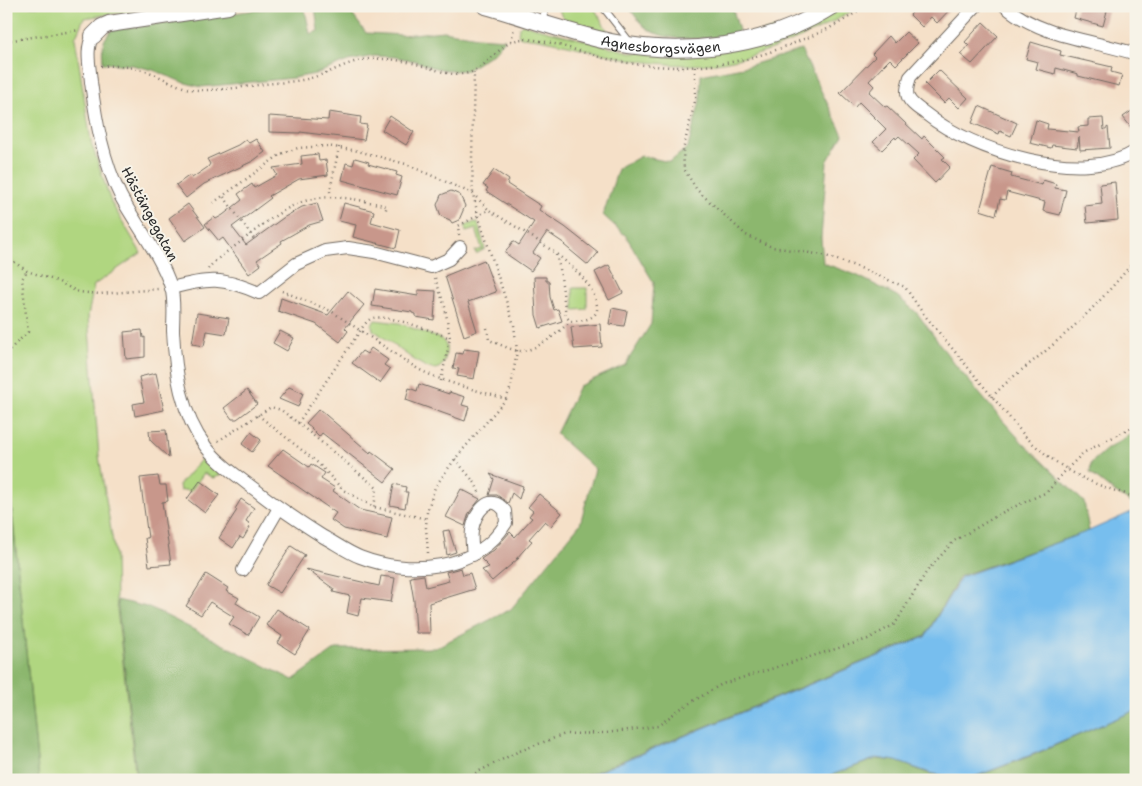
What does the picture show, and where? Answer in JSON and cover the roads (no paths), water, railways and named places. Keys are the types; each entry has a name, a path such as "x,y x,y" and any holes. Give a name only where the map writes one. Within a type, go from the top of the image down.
{"street":[{"path":"93,36 102,27 109,24 228,6"},
{"name":"Agnesborgsvägen","path":"486,6 544,14 610,42 676,49 713,47 750,41 796,24 832,6"},
{"path":"976,6 910,77 907,89 909,99 936,122 954,134 980,145 1029,159 1052,164 1088,165 1118,160 1136,151"},
{"path":"1005,6 1017,17 1038,26 1136,54"},
{"name":"Hästängegatan","path":"93,36 89,47 90,68 101,142 108,167 121,195 171,288 176,373 185,406 207,448 231,471 279,508 360,557 374,562 404,567 429,566 459,561 473,555"},
{"path":"171,288 201,282 226,281 259,293 302,260 325,251 348,248 374,252 432,267 449,259 460,247"},
{"path":"493,503 502,506 507,516 506,522 494,538 473,555 472,532 477,515 485,505 493,503"},
{"path":"243,570 279,508"}],"lane":[{"path":"602,6 634,46"}],"water":[{"path":"1136,510 1136,710 1036,753 966,780 930,773 896,761 877,758 818,780 570,780 590,775 925,637 961,577 1089,531"}]}
